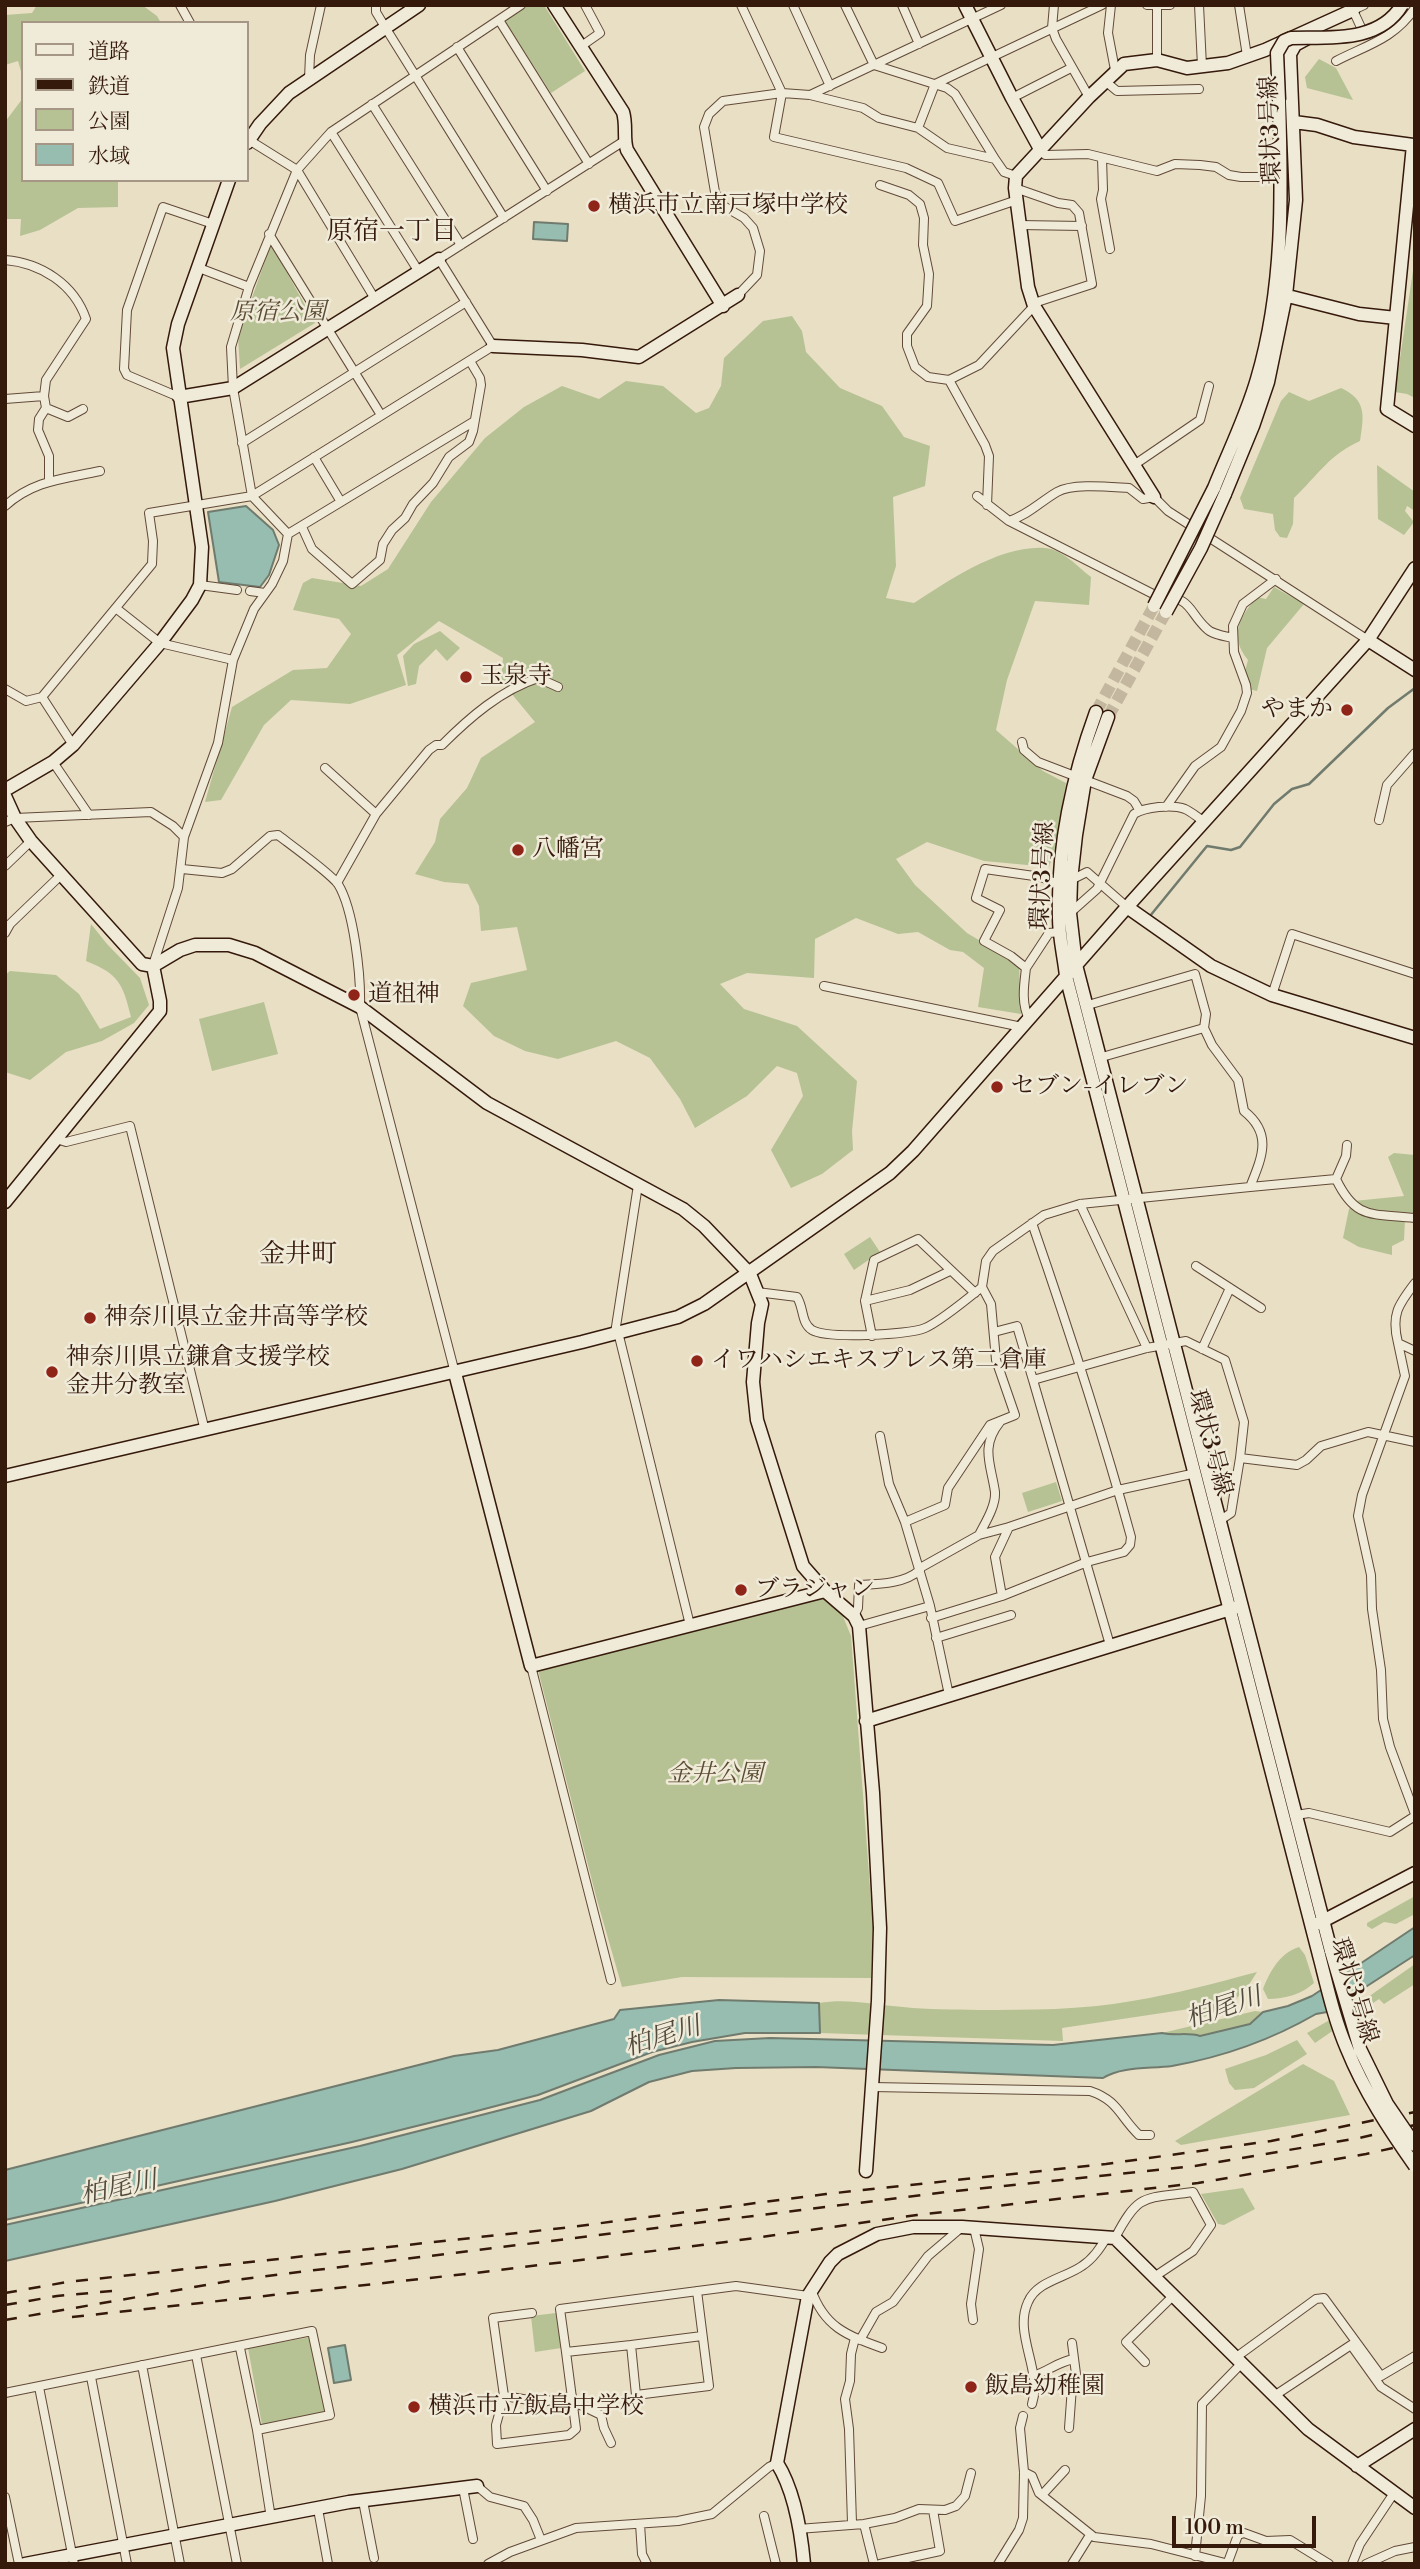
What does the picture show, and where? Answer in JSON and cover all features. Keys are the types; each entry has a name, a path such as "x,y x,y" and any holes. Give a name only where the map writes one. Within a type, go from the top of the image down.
{"street":[{"path":"180,5 189,21"},
{"path":"309,79 310,55 321,5"},
{"path":"376,5 376,12 385,27 504,218"},
{"path":"375,299 297,170 248,141 289,93 419,5"},
{"path":"288,534 252,496 233,388 231,347 249,287 297,170 331,132 521,5"},
{"path":"554,5 623,112 626,121 624,141 723,306"},
{"path":"580,47 600,33 585,5"},
{"path":"741,5 782,93 774,137 906,168 938,183 955,221 1016,188 1040,149 1115,70 1124,64 1157,60 1187,68 1228,63 1247,57 1356,7 1369,45"},
{"path":"793,5 830,86"},
{"path":"845,5 874,65 947,88 956,94 1003,172 1016,188 1058,203 1072,205 1079,213 1092,284 1034,304 979,365 948,380 928,377 915,367 907,346 907,334 927,306 929,274 923,245 924,218 920,204 909,195 880,185"},
{"path":"902,5 919,44"},
{"path":"965,5 1012,98 1045,155 1088,154 1157,171 1175,164 1200,165 1216,167 1230,175 1241,177 1281,177"},
{"path":"810,95 1001,5"},
{"path":"1054,5 1052,28 1071,68 1089,97"},
{"path":"919,128 935,84 1102,5"},
{"path":"1111,5 1108,33 1115,70"},
{"path":"1147,5 1170,5"},
{"path":"1199,5 1202,66"},
{"path":"1239,5 1247,57"},
{"path":"1309,38 1357,36 1391,19 1402,5"},
{"path":"1157,7 1157,60"},
{"path":"1336,61 1398,30 1415,8"},
{"path":"499,20 589,164"},
{"name":"環状3号線","path":"1281,294 1278,53 1280,46 1291,38 1309,38"},
{"name":"環状3号線","path":"1160,609 1201,548 1220,491 1253,426 1268,382 1296,200 1290,54 1295,45 1309,38"},
{"path":"457,47 547,191"},
{"path":"1012,98 1071,68"},
{"path":"1105,81 1117,91 1199,89"},
{"path":"5,689 26,701 43,697 117,609 152,564 153,541 149,513 252,496 493,346 582,350 639,357 738,295 757,275 760,263 753,228 744,218 720,204 715,192 704,127 709,114 723,102 782,93 810,95 863,108 879,118 919,128 947,148 995,159"},
{"path":"372,104 461,245"},
{"path":"1294,122 1317,125 1354,137 1414,145 1410,235 1396,318 1387,409 1415,426"},
{"path":"331,132 419,272"},
{"path":"213,224 163,207 127,310 124,369 127,375 179,397 233,388 624,141"},
{"path":"1102,158 1101,199 1110,249"},
{"path":"5,790 53,762 73,745 160,643 200,585 202,547 173,348 178,324 228,182"},
{"path":"1016,188 1028,287 1034,304 1154,498 1168,511 1415,670"},
{"path":"1020,225 1082,226"},
{"path":"269,234 381,415"},
{"path":"439,259 493,346"},
{"path":"5,260 24,263 62,282 81,305 86,319 46,380 46,408 38,430 49,456 49,482"},
{"path":"199,268 249,287"},
{"path":"1281,294 1359,314 1396,318"},
{"path":"242,443 466,302"},
{"path":"302,527 312,550 352,584 380,560 383,544 392,530 433,483 449,457 468,442 473,431 481,384 470,361"},
{"path":"948,380 989,456 987,505"},
{"path":"1134,465 1200,420 1209,386"},
{"path":"5,399 44,396"},
{"path":"46,408 68,417 83,409"},
{"path":"288,534 473,422"},
{"path":"314,457 341,502"},
{"path":"5,506 24,490 100,471"},
{"path":"1009,521 1022,517 1059,491 1071,487 1129,488 1143,499 1154,498"},
{"path":"977,496 1009,521 1161,598 1176,597 1189,606 1207,631 1233,638"},
{"path":"5,1202 160,1011 153,966 182,869 184,837 218,743 233,660 254,609 283,561 288,534"},
{"path":"5,1476 205,1431 376,1388 455,1373 678,1317 704,1304 750,1274 890,1172 913,1151 1127,907 1368,640 1415,568"},
{"path":"1166,807 1195,766 1221,747 1241,710 1247,685 1234,652 1233,626 1244,604 1276,579"},
{"path":"200,585 237,590"},
{"path":"250,592 265,593"},
{"path":"117,609 160,643 233,660"},
{"path":"337,883 376,814 429,750 436,745 442,745 477,713 519,685 537,678 558,687"},
{"path":"43,697 73,745"},
{"name":"環状3号線","path":"1102,715 1079,778 1060,932 1066,976 1130,1197 1215,1522 1230,1609 1312,1927 1325,1953 1360,2049 1387,2104 1415,2145"},
{"path":"1022,741 1024,750 1038,762 1127,796 1140,811"},
{"path":"1379,820 1387,785 1415,753"},
{"path":"53,762 89,815"},
{"path":"325,768 376,814"},
{"path":"5,796 10,820 142,964 153,966 180,950 195,945 229,945 256,953 360,1007 487,1103 683,1209 704,1226 750,1274 762,1304 753,1382 757,1420 803,1566 857,1621"},
{"path":"1070,913 1091,896 1100,883 1134,814 1174,806 1185,809 1205,822"},
{"path":"10,820 151,812 173,826 184,837"},
{"path":"182,869 222,873 232,869 270,836 278,835 337,883 350,919 356,948 361,981 360,1007 611,1980"},
{"path":"5,866 31,841"},
{"path":"1026,968 984,941 1000,910 976,898 985,869 1041,877 1055,883 1087,872 1127,907 1211,966 1272,995 1415,1038"},
{"path":"5,933 8,921 61,875"},
{"name":"環状3号線","path":"1065,881 1076,965 1102,1057 1130,1197"},
{"path":"1025,1023 1023,999 1026,968 1049,933 1060,932"},
{"path":"1272,995 1292,934 1415,974"},
{"path":"1087,1005 1195,974 1206,1014 1204,1028 1212,1045 1238,1080 1244,1111 1260,1128 1262,1157 1250,1187"},
{"path":"824,986 1025,1023"},
{"path":"1102,1057 1204,1028"},
{"path":"56,1139 66,1142 130,1126 205,1431"},
{"path":"1336,1179 1346,1156 1347,1145"},
{"path":"757,1292 797,1297 802,1306 804,1322 814,1332 872,1336 925,1328 979,1290 986,1261 993,1251 1044,1215 1080,1204 1130,1197 1336,1179"},
{"path":"1336,1179 1347,1199 1362,1212 1415,1218"},
{"path":"638,1185 616,1333 690,1625"},
{"path":"1080,1204 1147,1348"},
{"path":"931,1618 1002,1596 1087,1562 1124,1552 1130,1545 1131,1537 1082,1367 1032,1223"},
{"path":"872,1336 865,1301 874,1260 918,1239 950,1270 979,1290 990,1304 996,1360 1015,1415 990,1425 948,1488 945,1505 905,1522"},
{"path":"1196,1266 1261,1308"},
{"path":"865,1301 910,1290 950,1270"},
{"path":"1296,1815 1309,1813 1390,1832 1415,1815 1390,1747 1383,1719 1371,1575 1358,1516 1362,1495 1405,1376 1394,1326 1399,1303 1414,1285"},
{"path":"1202,1349 1230,1288"},
{"path":"994,1332 1017,1326 1110,1645"},
{"path":"1033,1380 1147,1348 1186,1340 1225,1360 1244,1422 1231,1513 1215,1522"},
{"path":"1398,1343 1415,1351"},
{"name":"環状3号線","path":"1168,1344 1196,1473 1243,1605 1324,1921 1325,1953 1336,2020 1346,2048 1376,2107 1415,2166"},
{"path":"979,1535 995,1494 987,1447 992,1432 1002,1420"},
{"path":"1240,1458 1297,1465 1321,1446 1368,1432 1415,1442"},
{"path":"880,1436 889,1483 905,1522 930,1606 949,1695"},
{"path":"866,2171 878,2001 879,1906 873,1793 857,1621 859,1585 912,1577 920,1569 979,1535 1118,1490 1196,1473"},
{"path":"1002,1596 995,1557 1009,1527"},
{"path":"531,1666 825,1591"},
{"path":"866,1721 1243,1605"},
{"path":"857,1621 930,1606"},
{"path":"936,1638 1011,1615"},
{"path":"1312,1927 1415,1873"},
{"path":"872,2083 1090,2091 1103,2095 1112,2102 1139,2135 1150,2135"},
{"path":"1032,2404 1037,2391 1025,2330 1024,2314 1028,2300 1039,2288 1082,2267 1096,2255 1130,2210 1143,2200 1193,2192 1211,2225 1193,2251 1154,2277"},
{"path":"968,2227 979,2249 971,2304 973,2320"},
{"path":"852,2523 850,2442 845,2399 850,2381 851,2354 876,2312 893,2302 928,2256 968,2227"},
{"path":"803,2564 789,2486 777,2463 809,2292 838,2254 877,2234 897,2229 968,2227 1111,2238 1308,2429 1415,2508"},
{"path":"532,2313 493,2318 504,2396 496,2425 497,2444 569,2435 576,2430 561,2309 736,2286 809,2292"},
{"path":"631,2345 636,2395 709,2386 696,2291"},
{"path":"809,2292 823,2315 858,2339 882,2348"},
{"path":"1145,2362 1126,2342 1173,2296"},
{"path":"1195,2556 1201,2497 1202,2404 1238,2361 1316,2299 1324,2298 1381,2376 1415,2356"},
{"path":"5,2393 240,2348 312,2331 330,2415 257,2430"},
{"path":"566,2353 702,2336"},
{"path":"1069,2428 1072,2387 1076,2374 1072,2343"},
{"path":"1274,2396 1351,2345 1381,2387 1415,2409"},
{"path":"240,2348 271,2518"},
{"path":"196,2355 237,2564"},
{"path":"1034,2376 1049,2371 1058,2362 1074,2359"},
{"path":"142,2365 180,2564"},
{"path":"91,2377 127,2564"},
{"path":"39,2387 73,2559"},
{"path":"504,2396 542,2402 572,2398 601,2415 611,2443"},
{"path":"998,2564 1019,2530 1023,2518 1024,2472 1020,2428 1023,2416"},
{"path":"1357,2466 1415,2429"},
{"path":"488,2564 541,2540 576,2528 678,2521 712,2514 777,2463"},
{"path":"1042,2495 1065,2470"},
{"path":"1024,2472 1032,2476 1042,2495 1090,2535 1151,2544 1229,2563 1238,2535 1244,2533 1266,2541 1290,2540 1329,2564"},
{"path":"798,2529 864,2524 895,2518 919,2509 945,2510 956,2506 965,2496 971,2473"},
{"path":"25,2564 73,2559 124,2546 363,2501 477,2486 490,2497 524,2506 541,2540"},
{"path":"463,2488 473,2539"},
{"path":"1352,2564 1360,2544 1394,2493"},
{"path":"5,2497 19,2564"},
{"path":"363,2501 374,2558"},
{"path":"318,2509 328,2564"},
{"path":"880,2564 940,2551 933,2510"},
{"path":"764,2516 776,2564"},
{"path":"640,2524 642,2554 647,2564"},
{"path":"864,2524 874,2564"},
{"path":"1072,2564 1090,2535"},
{"path":"1366,2564 1395,2551 1415,2547"}],"green space":[{"path":"37,5 142,5 160,21 21,21 21,71 18,61 5,65 5,15 32,13"},
{"path":"529,5 544,5 585,71 551,93 504,19"},
{"path":"1319,59 1336,68 1353,100 1307,88 1305,77"},
{"path":"21,101 21,182 118,182 118,207 78,208 40,230 20,236 21,219 5,219 5,122"},
{"name":"原宿公園","path":"271,244 315,323 240,369 238,337"},
{"path":"1415,257 1415,398 1395,392"},
{"path":"792,316 802,331 806,352 840,388 882,406 904,437 930,446 925,486 893,497 896,566 886,598 914,603 976,566 1011,552 1028,549 1045,548 1058,552 1091,577 1089,605 1035,601 1007,680 996,730 1043,771 1066,783 1054,853 1049,867 984,861 927,842 896,859 915,885 967,933 1019,964 1021,1014 978,1007 984,968 963,952 950,950 918,932 898,934 856,918 815,939 814,978 747,973 720,984 744,1009 797,1026 857,1081 853,1150 822,1174 791,1188 771,1150 803,1096 797,1073 777,1066 747,1096 695,1128 680,1099 650,1058 616,1041 558,1059 525,1051 494,1036 463,1006 471,983 527,970 517,927 481,931 479,906 468,884 444,882 415,874 435,842 440,819 467,788 481,758 535,722 501,681 503,658 439,621 397,655 406,685 350,704 291,700 264,725 221,800 205,802 232,707 293,670 327,668 351,634 339,619 293,610 303,583 312,578 361,586 388,569 431,502 485,438 524,407 562,386 599,399 626,381 663,386 696,413 709,408 721,386 724,358 763,321"},
{"path":"1341,388 1356,398 1362,410 1360,441 1332,459 1294,498 1293,524 1287,538 1280,537 1275,530 1273,514 1244,509 1240,498 1281,401 1289,392 1309,401"},
{"path":"1377,465 1415,492 1415,511 1407,506 1405,511 1414,522 1404,535 1378,519"},
{"path":"1274,587 1304,604 1267,648 1257,691 1249,689 1245,671 1248,660 1239,643 1238,627 1256,597 1266,599"},
{"path":"440,631 460,648 447,661 436,649 419,666 416,684 408,686 403,656 414,644"},
{"path":"91,924 140,978 149,1005 134,1023 102,1041 66,1052 30,1080 5,1072 5,975 10,971 56,975 79,994 100,1029 131,1017 118,982 106,971 86,961"},
{"path":"264,1002 278,1054 212,1071 199,1019"},
{"path":"1394,1153 1415,1155 1415,1217 1405,1219 1404,1240 1392,1246 1392,1255 1359,1247 1343,1238 1349,1209 1354,1201 1404,1196 1388,1157"},
{"path":"870,1237 880,1252 854,1270 844,1254"},
{"path":"1056,1482 1062,1501 1028,1512 1022,1493"},
{"name":"金井公園","path":"823,1597 842,1614 851,1636 873,1927 871,1978 682,1977 622,1987 538,1670"},
{"path":"1415,1896 1415,1914 1396,1924 1384,1922 1372,1929 1367,1926 1367,1923"},
{"path":"1299,1947 1305,1955 1314,1983 1293,1995 1268,1999 1263,1989 1272,1969 1281,1958"},
{"path":"1415,1964 1415,1984 1384,2004 1379,1999 1315,2043 1307,2033 1361,2002"},
{"path":"1257,1972 1231,2003 1194,2021 1189,2009 1062,2028 1063,2041 820,2033 819,2003 851,2002 922,2009 1075,2008 1148,1998"},
{"path":"1255,2011 1263,2012 1250,2024 1199,2036 1162,2033"},
{"path":"1297,2040 1307,2054 1254,2088 1235,2090 1229,2083 1225,2069 1266,2055"},
{"path":"1303,2064 1334,2081 1350,2115 1181,2145 1175,2141"},
{"path":"1243,2188 1255,2209 1224,2225 1218,2224 1201,2194"},
{"path":"556,2313 561,2348 535,2352 531,2316"},
{"path":"311,2337 326,2412 262,2425 248,2348"}],"water":[{"path":"534,222 568,224 567,241 533,239"},
{"path":"246,506 273,530 279,545 269,575 260,587 219,582 208,512"},
{"path":"1415,1927 1415,1955 1327,2012 1316,2014 1282,2032 1246,2046 1191,2062 1127,2070 1103,2078 816,2067 692,2071 649,2082 591,2111 402,2169 275,2201 5,2261 5,2225 360,2146 540,2100 659,2055 715,2041 770,2038 1053,2045 1162,2033 1200,2036 1250,2024 1263,2012 1312,1996"},
{"name":"柏尾川","path":"719,2000 819,2003 820,2033 745,2033 692,2042 652,2052 538,2095 469,2113 5,2220 5,2170 454,2056 498,2050 614,2019 620,2010"},
{"path":"345,2345 351,2380 334,2383 328,2348"}],"waterway":[{"path":"1150,916 1207,846 1231,850 1240,847 1274,804 1292,789 1309,784 1388,708 1415,688"}],"tunnel":[{"path":"1096,712 1154,606"},
{"path":"1108,717 1166,612"}],"railway":[{"path":"5,2293 67,2282 563,2228 826,2194 1106,2164 1271,2141 1415,2112"},
{"path":"5,2320 235,2280 955,2191 1195,2166 1359,2138 1415,2125"},
{"path":"72,2317 475,2273 917,2215 1198,2183 1415,2143"},
{"path":"5,2305 57,2296 123,2290"}],"place":[{"name":"横浜市立南戸塚中学校","path":"594,206"},
{"name":"玉泉寺","path":"466,677"},
{"name":"やまか","path":"1347,710"},
{"name":"八幡宮","path":"518,850"},
{"name":"道祖神","path":"354,995"},
{"name":"セブン-イレブン","path":"997,1087"},
{"name":"神奈川県立金井高等学校","path":"90,1318"},
{"name":"イワハシエキスプレス第二倉庫","path":"697,1361"},
{"name":"神奈川県立鎌倉支援学校 金井分教室","path":"52,1372"},
{"name":"ブラジャン","path":"741,1590"},
{"name":"飯島幼稚園","path":"971,2387"},
{"name":"横浜市立飯島中学校","path":"414,2407"}],"district":[{"name":"原宿一丁目","path":"392,233"},
{"name":"金井町","path":"298,1256"}]}
